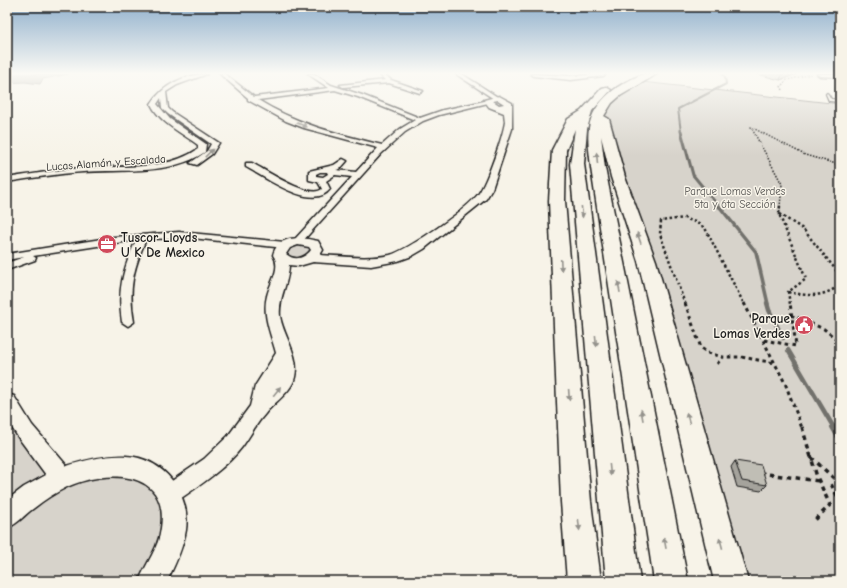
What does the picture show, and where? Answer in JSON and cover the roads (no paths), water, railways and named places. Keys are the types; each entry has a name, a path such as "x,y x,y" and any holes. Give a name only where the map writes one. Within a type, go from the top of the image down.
{"highway":[{"path":"601,101 581,129 577,164 622,581"},
{"path":"584,581 576,502 557,200 559,150 572,122 594,111 606,101"},
{"path":"594,111 598,168 671,581"},
{"path":"594,111 647,261 731,581"}],"main road":[{"path":"7,402 25,431 62,478"},
{"path":"9,509 62,478 97,467 128,466 154,475 170,494 175,515 172,540 161,569 152,581"}],"street":[{"name":"Lucas Alamán y Escalada","path":"7,180 82,170 155,167 178,163 194,157 202,150 202,144 155,109 154,104 156,101"},
{"name":"Lucas Alamán y Escalada","path":"7,184 84,174 170,170 192,164 207,156 214,148 215,143 170,113 165,108 164,101"},
{"path":"255,101 278,114 317,130 382,147"},
{"path":"374,101 420,120"},
{"path":"282,274 306,250 317,223 382,147 420,120 471,105 490,101"},
{"path":"7,257 115,238 210,237 256,244 282,253 306,250 342,259 371,262 393,258 408,253 474,206 482,197 508,130 505,108 493,101"},
{"path":"248,165 308,195 316,195 322,193 326,189 321,179 344,161"},
{"path":"330,173 356,177"},
{"path":"128,322 124,304 126,276 142,237"},
{"path":"7,267 58,249"},
{"path":"282,253 306,250"},
{"path":"170,494 211,465 235,442 260,408 276,394 286,378 288,365 273,316 274,296 282,274 282,253"}],"waterway":[{"path":"681,132 678,109 693,101"},
{"path":"681,131 693,175 719,207"},
{"path":"719,206 756,252 768,304"},
{"path":"767,303 783,338"},
{"path":"788,350 834,428"},
{"path":"833,427 840,439"}],"place":[{"name":"Tuscor Lloyds U K De Mexico","path":"107,244"},
{"name":"Parque Lomas Verdes","path":"804,325"}],"park label":[{"name":"Parque Lomas Verdes 5ta y 6ta Sección","path":"735,197"}]}
